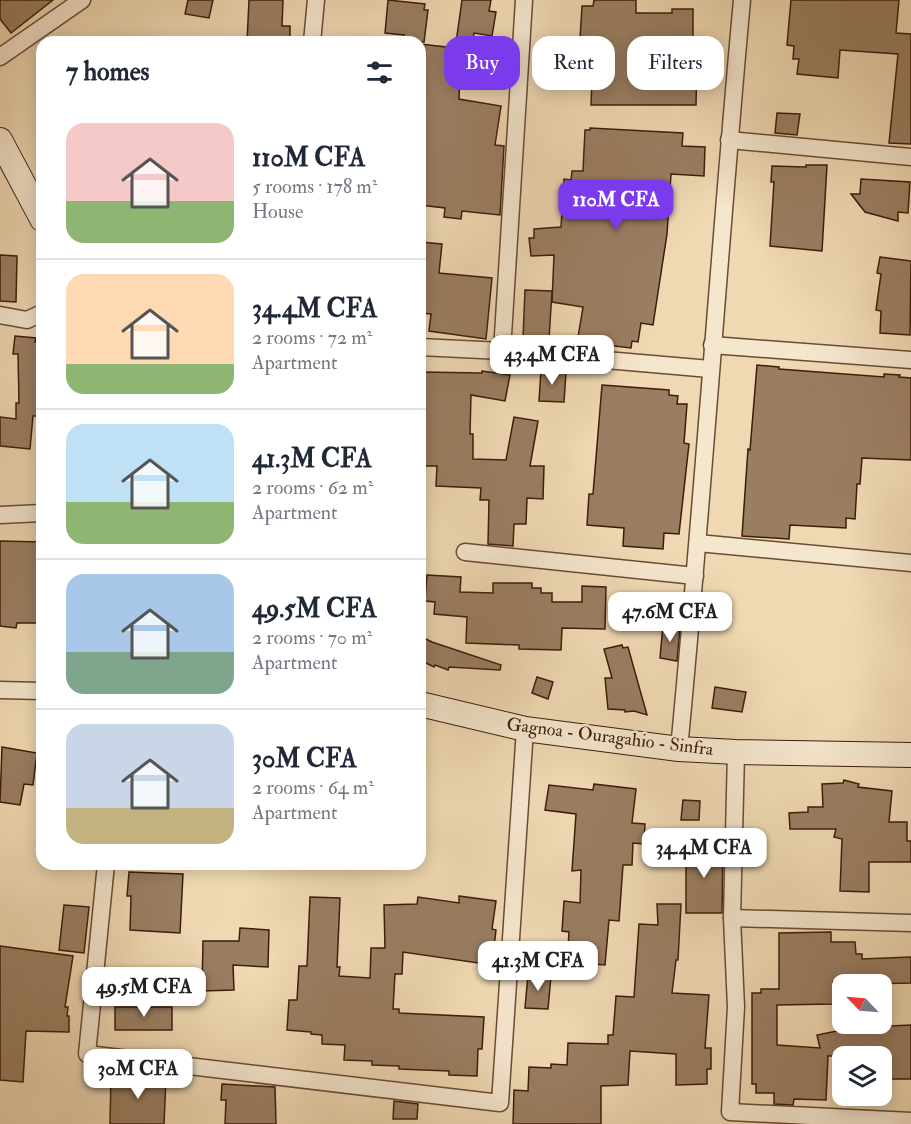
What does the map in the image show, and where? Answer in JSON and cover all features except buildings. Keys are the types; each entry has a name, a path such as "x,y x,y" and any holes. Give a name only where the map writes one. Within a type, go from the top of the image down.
{"main road":[{"path":"0,140 36,208"},
{"name":"Gagnoa - Ouragahio - Sinfra","path":"426,705 525,729 679,749 911,755"}],"street":[{"path":"0,57 82,0"},
{"path":"313,36 316,0"},
{"path":"502,351 524,0"},
{"path":"679,749 742,0"},
{"path":"729,140 911,157"},
{"path":"0,315 27,320 36,316"},
{"path":"712,345 911,360"},
{"path":"426,347 502,351 710,369"},
{"path":"0,515 36,513"},
{"path":"698,543 911,562"},
{"path":"465,552 695,576"},
{"path":"0,690 36,692"},
{"path":"105,870 87,1054 500,1103 525,729"},
{"path":"736,752 732,918 736,1007 730,1112 911,1121"},
{"path":"732,918 911,922"}]}
